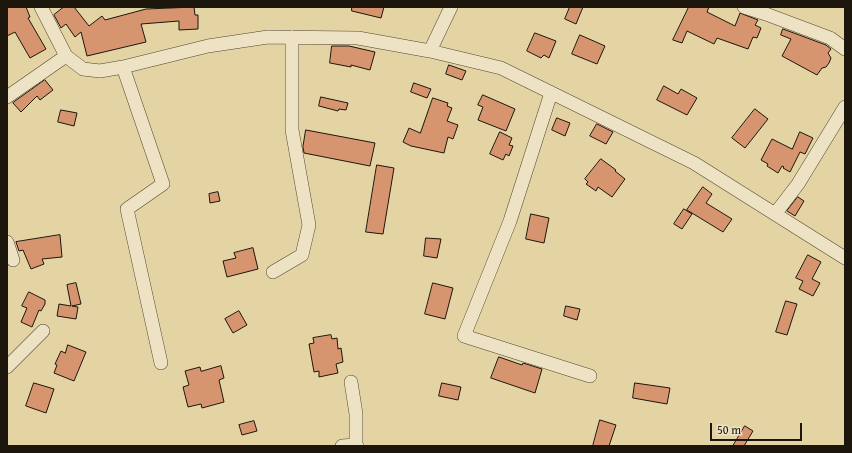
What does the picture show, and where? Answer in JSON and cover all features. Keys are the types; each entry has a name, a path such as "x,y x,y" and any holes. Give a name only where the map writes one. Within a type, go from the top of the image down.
{"street":[{"path":"41,7 66,56 83,69 100,70 123,67 208,46 268,37 292,36 358,38 430,51 501,68 694,163 845,258"},
{"path":"430,51 451,7"},
{"path":"744,7 768,10 830,38 845,49"},
{"path":"273,272 302,255 309,225 292,130 292,36"},
{"path":"7,97 66,56"},
{"path":"123,67 163,184 127,209 161,363"},
{"path":"552,93 510,221 464,336 590,376"},
{"path":"775,214 798,184 845,107"},
{"path":"7,242 13,260"},
{"path":"7,367 43,331"},
{"path":"342,446 356,445 356,414 351,382"}],"building":[{"path":"7,7 26,7 30,17 28,18 46,49 30,58 15,32 7,36"},
{"path":"64,7 74,7 89,26 102,16 105,20 146,9 194,7 195,15 198,15 198,29 179,30 179,21 141,24 146,42 87,56 81,32 75,37 66,24 61,28 54,15"},
{"path":"352,7 384,7 381,18 352,11"},
{"path":"570,7 583,7 576,24 565,19"},
{"path":"689,7 709,7 707,12 735,26 740,13 758,20 755,25 761,28 757,38 753,37 748,49 717,38 714,44 687,31 682,43 673,40"},
{"path":"783,29 826,45 831,49 828,53 831,58 826,67 822,68 817,75 782,56 791,39 781,35"},
{"path":"535,33 556,41 549,58 544,55 541,58 527,51"},
{"path":"580,35 605,46 597,64 572,54"},
{"path":"332,46 349,46 375,52 370,70 351,65 351,67 330,63"},
{"path":"449,65 466,71 462,80 446,74"},
{"path":"45,80 53,90 40,100 37,96 21,112 13,103"},
{"path":"414,83 431,89 427,98 411,92"},
{"path":"664,86 678,94 681,89 697,98 687,115 657,100"},
{"path":"483,95 515,109 506,131 478,120 483,107 478,105"},
{"path":"321,97 348,103 346,110 339,109 338,111 319,106"},
{"path":"433,98 448,103 447,106 452,108 447,121 458,125 453,139 448,137 444,153 411,146 403,142 409,128 420,133"},
{"path":"755,109 768,119 745,148 732,138"},
{"path":"61,110 77,113 74,126 58,122"},
{"path":"557,118 570,123 565,136 552,130"},
{"path":"597,124 613,132 606,144 590,136"},
{"path":"306,130 375,143 370,166 304,153 303,147"},
{"path":"500,132 512,138 509,145 513,146 509,156 506,154 503,160 490,154"},
{"path":"800,132 813,138 805,154 800,152 790,172 782,166 778,173 761,160 772,139 792,149"},
{"path":"601,159 625,179 612,197 598,187 596,191 586,184 588,182 585,179"},
{"path":"377,165 394,168 383,234 366,232"},
{"path":"703,187 712,194 706,203 732,219 723,232 687,210"},
{"path":"218,192 220,201 210,203 209,194"},
{"path":"798,197 804,201 795,216 787,211"},
{"path":"684,209 692,214 682,229 674,224"},
{"path":"531,214 549,218 544,243 526,239"},
{"path":"60,235 62,257 42,259 44,264 31,269 23,250 19,251 16,242"},
{"path":"426,238 441,239 437,258 424,256"},
{"path":"253,248 258,269 227,277 223,261 236,258 234,253"},
{"path":"808,255 821,262 812,279 820,283 813,296 799,289 803,281 796,278"},
{"path":"76,283 81,304 72,306 78,307 76,319 57,316 59,304 71,306 67,285"},
{"path":"433,283 453,288 445,319 425,314"},
{"path":"29,292 45,300 45,304 41,311 39,310 32,327 21,322 27,308 22,306"},
{"path":"786,301 797,304 787,335 776,332"},
{"path":"566,306 580,309 577,320 564,316"},
{"path":"239,311 247,325 233,333 225,319"},
{"path":"331,335 332,339 337,338 338,349 341,348 343,362 336,364 338,373 319,377 319,371 314,372 309,344 314,343 313,338"},
{"path":"68,345 86,352 74,381 54,373 57,365 55,364 61,351 65,353"},
{"path":"499,357 522,365 523,363 542,369 535,393 491,378"},
{"path":"221,366 224,378 219,380 224,402 202,408 201,404 188,407 183,387 189,385 185,371 200,367 201,371"},
{"path":"34,383 54,389 46,413 26,406"},
{"path":"442,383 461,387 458,400 439,396"},
{"path":"635,383 670,388 667,404 633,398"},
{"path":"600,420 616,425 609,446 593,446"},
{"path":"254,421 257,431 242,435 239,425"},
{"path":"745,426 753,431 744,446 733,446"}]}
